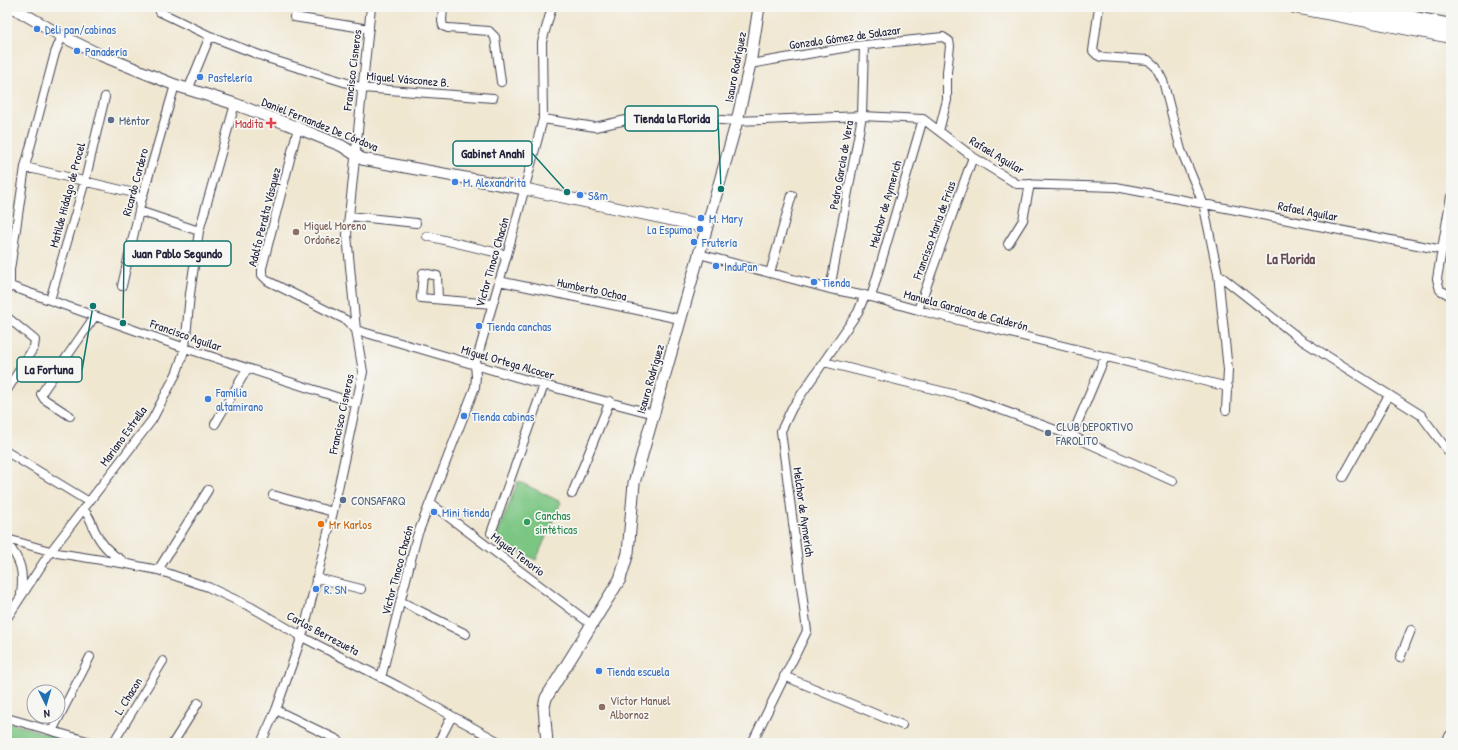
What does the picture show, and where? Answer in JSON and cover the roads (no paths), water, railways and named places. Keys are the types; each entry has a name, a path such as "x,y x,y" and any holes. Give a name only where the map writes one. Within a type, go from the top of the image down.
{"main road":[{"path":"1296,7 1451,37"},
{"path":"1356,7 1410,12 1451,25"}],"street":[{"name":"Daniel Fernandez De Córdova","path":"12,7 62,36 98,54 188,90 235,104 298,128 342,146 362,159 525,189 706,227"},
{"name":"Francisco Cisneros","path":"261,743 276,710 302,637 318,578 363,372 356,330 347,235 371,7"},
{"path":"443,7 443,26 448,28 489,31 495,36 501,82"},
{"name":"Víctor Tinoco Chacón","path":"381,678 417,536 475,387 475,365 507,255 543,119 542,42 552,7"},
{"name":"Isauro Rodríguez","path":"547,743 544,707 546,698 620,579 626,562 634,483 737,121 750,64 759,7"},
{"path":"1099,7 1093,51 1097,56 1101,57 1148,60 1156,67 1163,81 1181,150 1203,203 1218,274 1228,370 1226,410"},
{"name":"Miguel Vásconez B.","path":"160,12 210,36 270,59 363,88 493,98"},
{"path":"294,17 369,29"},
{"path":"9,289 10,270 25,167 55,53 62,36"},
{"path":"188,90 210,36"},
{"name":"Gonzalo Gómez de Salazar","path":"750,64 864,44 943,36 949,41 950,46 947,72 947,100 938,131"},
{"name":"Pedro Garcia de Vera","path":"830,289 862,116 864,44"},
{"name":"Ricardo Cordero","path":"122,286 141,202 175,85"},
{"name":"Matilde Hidalgo de Procel","path":"50,300 85,181 105,97"},
{"name":"Mariano Estrella","path":"7,618 51,551 152,420 178,372 185,348 190,294 199,231 235,104"},
{"path":"543,119 595,127 644,116 681,116 708,120 737,121 862,116 923,119"},
{"name":"Rafael Aguilar","path":"923,119 973,157 1017,184 1116,187 1443,250"},
{"name":"Melchor de Aymerich","path":"752,743 807,631 781,430 792,408 868,296 923,119"},
{"name":"Adolfo Peralta Vásquez","path":"298,128 262,268 262,275 268,281 346,320 356,330"},
{"name":"Francisco Maria de Frias","path":"918,310 973,157"},
{"path":"25,167 134,193 141,202"},
{"path":"1008,244 1023,220 1030,184"},
{"path":"770,274 792,196"},
{"path":"1451,196 1443,250 1436,279 1440,290 1451,296"},
{"path":"139,211 199,231"},
{"path":"349,216 416,223"},
{"path":"427,236 507,255"},
{"name":"Manuela Garaicoa de Calderón","path":"699,254 770,274 830,289 868,296 918,310 1228,387"},
{"path":"1218,274 1300,339 1421,415 1451,454"},
{"name":"Humberto Ochoa","path":"499,281 680,319"},
{"name":"Francisco Aguilar","path":"9,289 50,300 247,369 355,403"},
{"path":"438,300 492,304"},
{"path":"70,416 44,400 41,394 95,316"},
{"path":"7,317 35,340 34,347 7,390"},
{"name":"Miguel Ortega Alcocer","path":"356,330 544,385 610,401 654,414"},
{"path":"1072,436 1105,357"},
{"path":"824,362 969,398 1072,436 1173,481"},
{"path":"215,424 247,369"},
{"path":"491,533 544,385"},
{"path":"1343,477 1389,394"},
{"path":"572,494 610,401"},
{"path":"7,452 89,502"},
{"path":"158,570 208,490"},
{"path":"273,495 333,512"},
{"name":"Miguel Tenorio","path":"430,503 592,625"},
{"name":"Carlos Berrezueta","path":"83,509 88,514 102,545 113,556 127,564"},
{"name":"Carlos Berrezueta","path":"7,539 51,551 158,570 208,587 252,607 302,637 501,743"},
{"path":"7,543 17,557 23,576 21,596"},
{"path":"318,578 362,589"},
{"path":"400,601 466,634"},
{"path":"1400,658 1411,630"},
{"path":"52,731 90,658"},
{"name":"L. Chacon","path":"113,743 164,661"},
{"path":"784,676 902,724"},
{"path":"173,743 198,703"},
{"path":"276,710 338,740"},
{"path":"438,743 452,716"},
{"path":"7,718 94,743"},
{"path":"1446,743 1451,736"}],"place":[{"name":"Deli pan/cabinas","path":"37,29"},
{"name":"Panadería","path":"77,51"},
{"name":"Pastelería","path":"200,77"},
{"name":"Méntor","path":"111,120"},
{"name":"Madita","path":"271,123"},
{"name":"M. Alexandrita","path":"455,182"},
{"name":"Tienda la Florida","path":"721,189"},
{"name":"Gabinet Anahí","path":"567,192"},
{"name":"S&m","path":"580,195"},
{"name":"M. Mary","path":"701,218"},
{"name":"La Espuma","path":"700,229"},
{"name":"Miguel Moreno Ordoñez","path":"296,232"},
{"name":"Frutería","path":"694,242"},
{"name":"InduPan","path":"716,266"},
{"name":"Tienda","path":"814,282"},
{"name":"La Fortuna","path":"93,306"},
{"name":"Juan Pablo Segundo","path":"123,323"},
{"name":"Tienda canchas","path":"479,326"},
{"name":"Familia altamirano","path":"208,399"},
{"name":"Tienda cabinas","path":"464,416"},
{"name":"CLUB DEPORTIVO FAROLITO","path":"1048,433"},
{"name":"CONSAFARQ","path":"343,500"},
{"name":"Mini tienda","path":"434,512"},
{"name":"Canchas sintéticas","path":"527,522"},
{"name":"Mr Karlos","path":"321,524"},
{"name":"R. SN","path":"316,589"},
{"name":"Tienda escuela","path":"599,671"},
{"name":"Víctor Manuel Albornoz","path":"602,707"}],"district":[{"name":"La Florida","path":"1291,258"}]}
